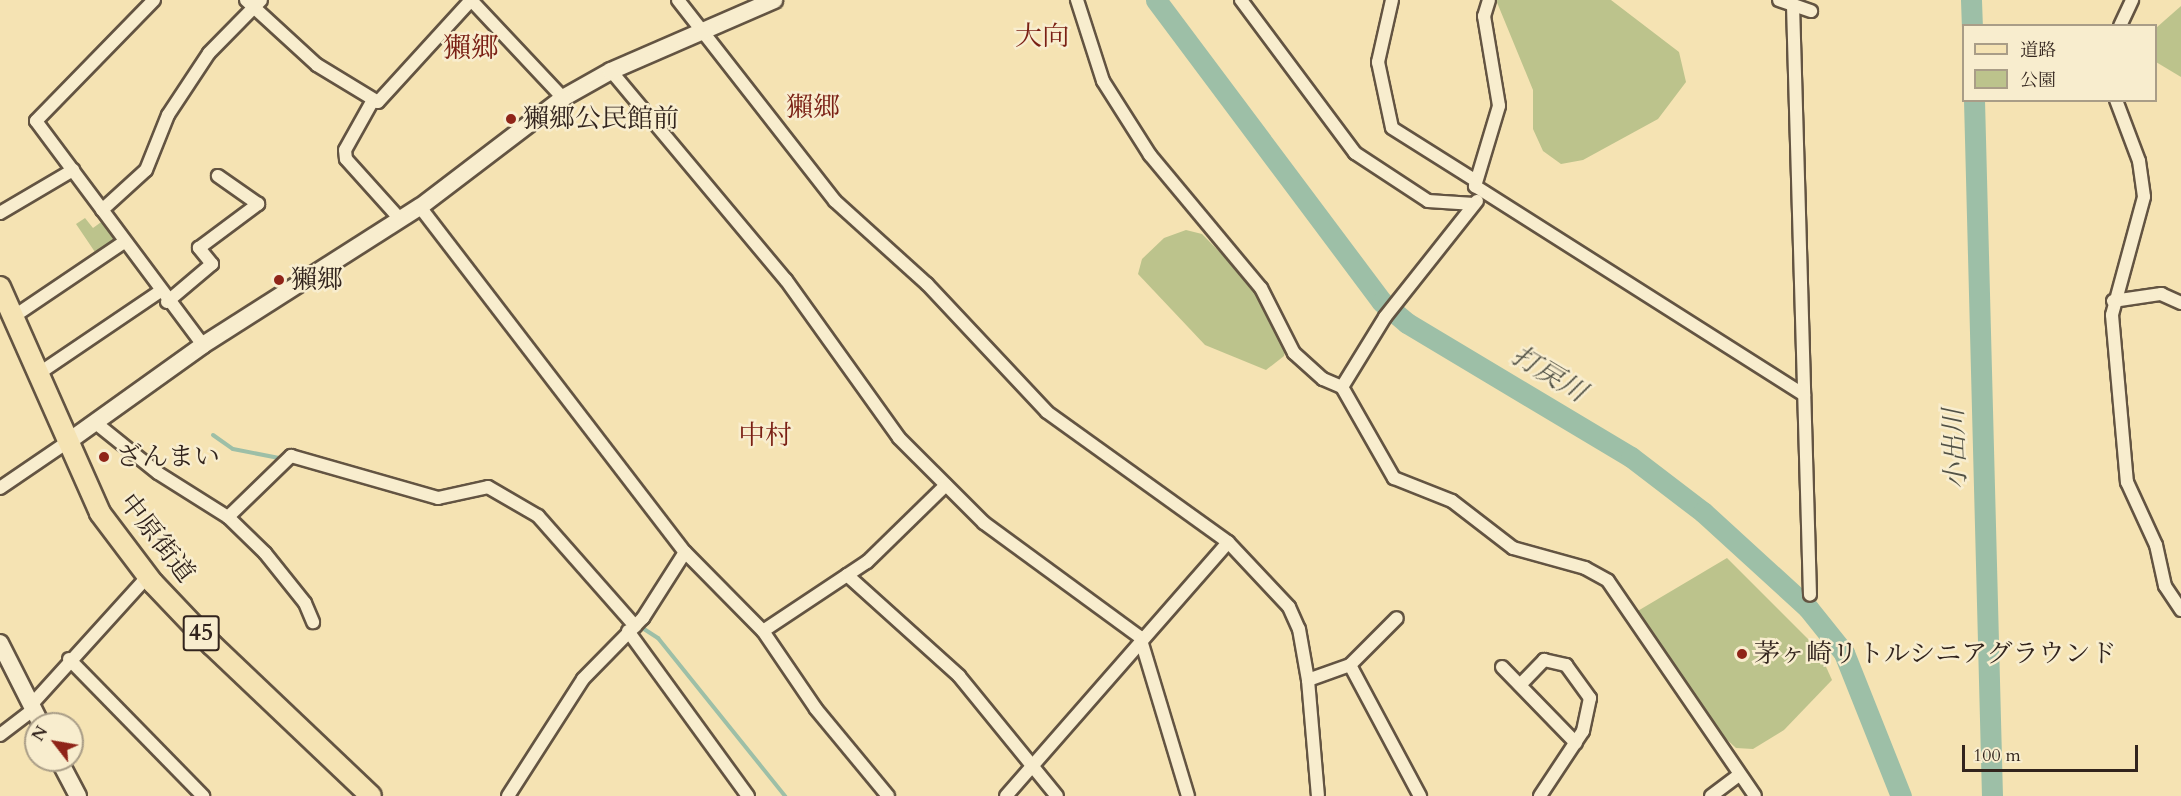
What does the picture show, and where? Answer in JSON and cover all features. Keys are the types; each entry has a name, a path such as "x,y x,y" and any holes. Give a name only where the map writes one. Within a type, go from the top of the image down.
{"main road":[{"name":"中原街道","path":"0,287 7,311 69,441 100,513 148,576 309,742 371,796"}],"street":[{"path":"154,0 36,122 102,210 159,292 203,345"},
{"path":"102,210 146,170 174,106 219,40 254,2 317,65 378,102 471,0 563,98"},
{"path":"678,0 704,29 835,201 927,284 1047,412 1228,542 1289,607 1299,629 1308,680 1318,796"},
{"path":"0,488 97,424 203,345 420,207 563,98 611,70 774,0"},
{"path":"1077,0 1103,81 1150,154 1261,288 1294,353 1323,379 1342,387 1394,478 1452,501 1513,548 1585,568 1608,581 1755,796"},
{"path":"1241,0 1355,153 1428,201 1474,204"},
{"path":"1392,0 1378,62 1392,128 1476,182 1483,193 1804,395"},
{"path":"1476,182 1498,106 1484,16 1489,0"},
{"path":"1779,0 1802,6 1804,395 1810,595"},
{"path":"2121,24 2132,0"},
{"path":"611,70 786,280 899,438 984,523 1140,637 1188,796"},
{"path":"373,100 345,150 346,159 400,220"},
{"path":"2117,102 2139,161 2144,197 2113,301 2112,341 2129,489 2156,545 2168,593 2181,610"},
{"path":"0,213 73,170"},
{"path":"167,302 212,264 199,248 258,204 218,176"},
{"path":"1342,387 1385,317 1483,193"},
{"path":"420,207 685,552 763,631 816,710 888,796"},
{"path":"7,311 124,242"},
{"path":"38,374 159,292"},
{"path":"2113,301 2161,294 2181,303"},
{"path":"97,424 158,473 228,517 265,553 305,603 313,622"},
{"path":"228,517 286,460 438,498 488,487 538,516 632,629 748,796"},
{"path":"763,631 867,562 946,484"},
{"path":"1006,796 1140,637 1228,542"},
{"path":"508,796 583,679 632,629 676,573 685,552"},
{"path":"847,575 959,676 1057,796"},
{"path":"35,712 69,659 148,576"},
{"path":"1308,680 1350,665 1397,618"},
{"path":"0,643 35,712"},
{"path":"69,659 203,796"},
{"path":"1520,685 1544,660 1566,665 1581,679 1591,714 1576,743 1540,796"},
{"path":"1350,665 1420,796"},
{"path":"1502,667 1576,743"},
{"path":"0,735 24,719"},
{"path":"65,772 78,796"},
{"path":"1711,796 1739,775"}],"green space":[{"path":"1496,0 1611,0 1679,52 1686,82 1658,119 1583,160 1561,164 1543,151 1533,129 1533,90"},
{"path":"2181,6 2181,77 2157,63 2157,27"},
{"path":"85,218 93,228 104,220 116,237 97,255 76,224"},
{"path":"1186,230 1202,234 1250,283 1287,342 1284,356 1266,370 1205,345 1138,274 1142,259 1164,238"},
{"name":"茅ヶ崎リトルシニアグラウンド","path":"1727,558 1818,649 1832,680 1784,730 1753,749 1736,748 1723,736 1636,612"}],"waterway":[{"name":"打戻川","path":"1156,0 1382,302 1407,323 1631,457 1703,512 1808,608 1844,653 1901,796"},
{"name":"小出川","path":"1971,0 1972,24"},
{"name":"小出川","path":"1974,102 1992,796"},
{"path":"213,435 233,449 284,459"},
{"path":"644,629 658,638 785,796"}],"place":[{"name":"獺郷公民館前","path":"511,119"},
{"name":"獺郷","path":"279,280"},
{"name":"ざんまい","path":"104,457"},
{"name":"茅ヶ崎リトルシニアグラウンド","path":"1742,654"}],"district":[{"name":"大向","path":"1042,37"},
{"name":"獺郷","path":"471,48"},
{"name":"獺郷","path":"813,108"},
{"name":"中村","path":"765,436"}]}
